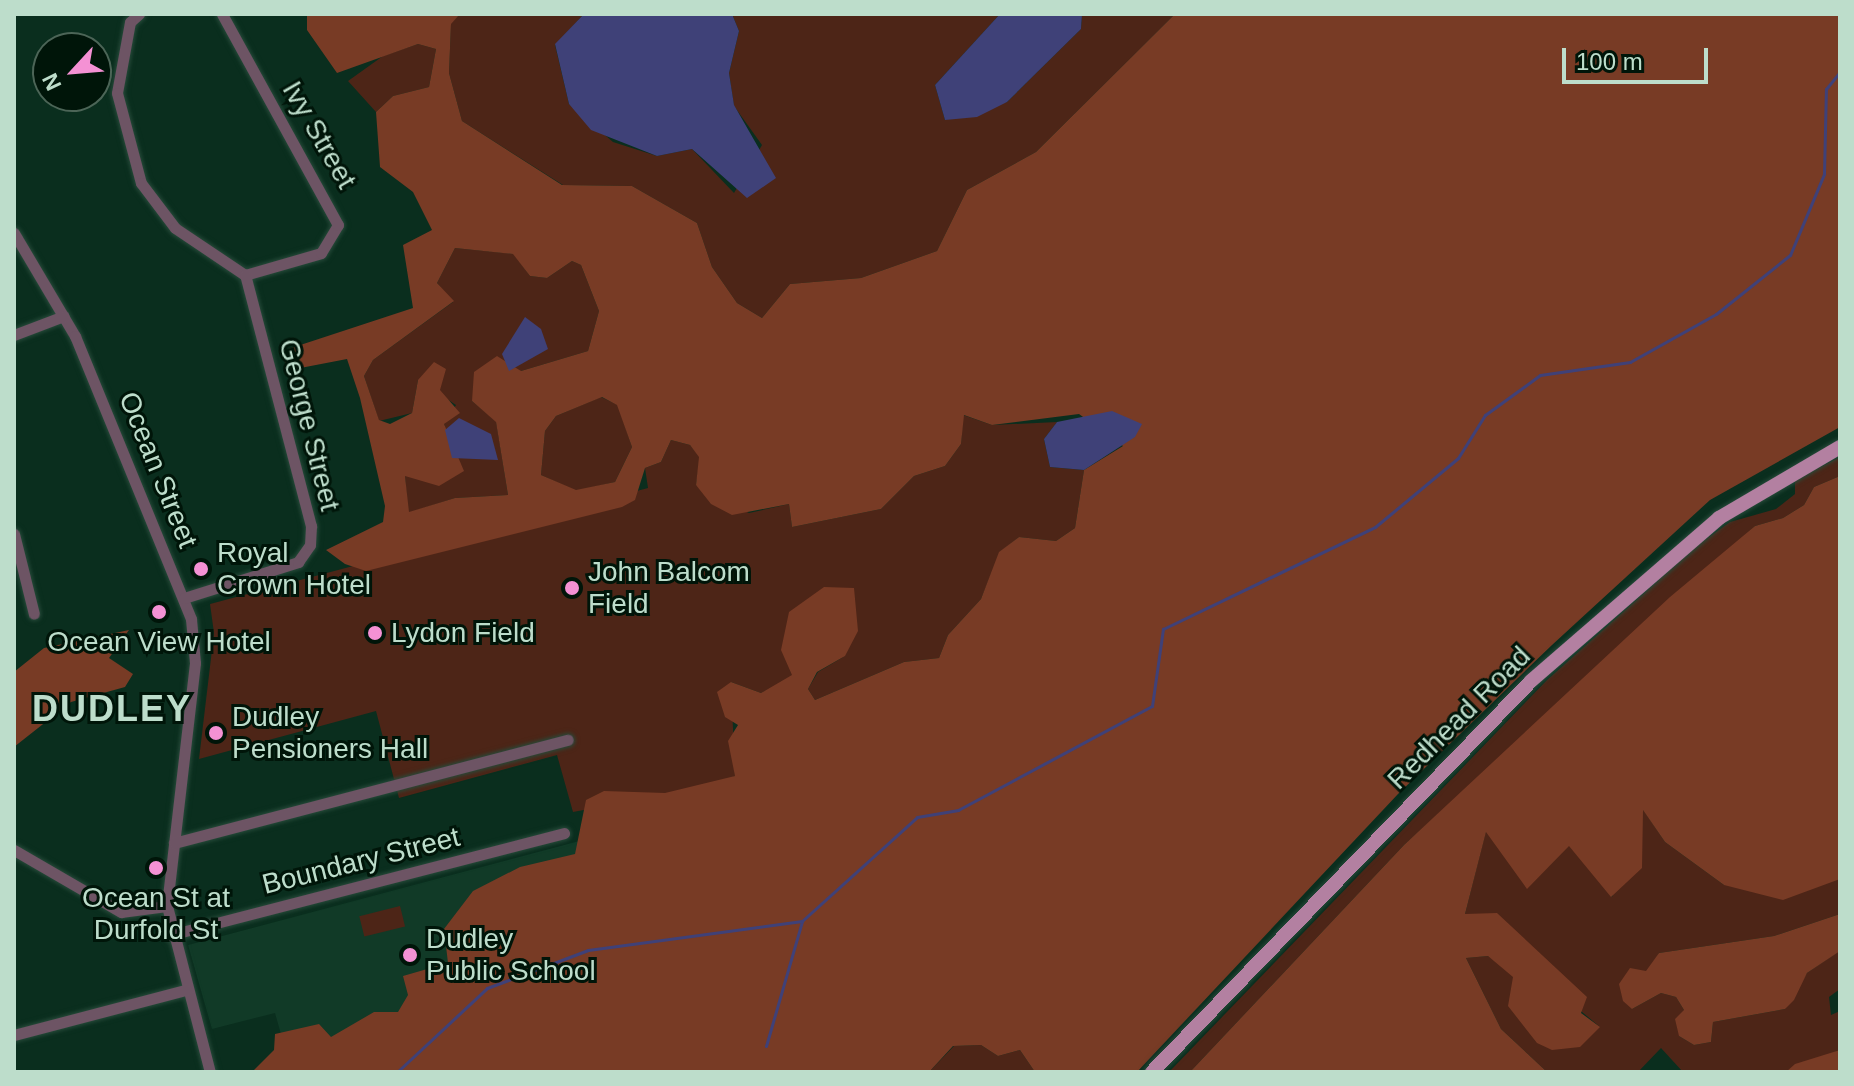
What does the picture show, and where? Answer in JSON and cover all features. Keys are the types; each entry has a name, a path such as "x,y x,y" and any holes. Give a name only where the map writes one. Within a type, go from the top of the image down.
{"main road":[{"name":"Redhead Road","path":"1152,1072 1531,681 1719,518 1840,447"}],"street":[{"path":"139,14 130,22 117,93 141,183 175,228 245,275"},
{"name":"Ivy Street","path":"222,14 338,225 321,253 245,275"},
{"name":"Ocean Street","path":"14,233 64,316 184,598 195,663 167,906 170,935 210,1072"},
{"name":"George Street","path":"184,598 298,562 310,545 311,526 245,275"},
{"path":"14,335 64,316"},
{"path":"14,534 34,614"},
{"path":"174,843 568,740"},
{"name":"Boundary Street","path":"170,935 564,833"},
{"path":"14,850 121,912 167,906"},
{"path":"14,1035 186,990"}],"shaded area":[{"path":"307,14 460,14 451,24 449,73 462,121 562,185 632,186 697,223 712,267 737,303 762,318 790,284 861,278 937,251 967,190 1036,152 1175,14 1840,14 1840,427 1710,500 1552,645 1398,794 1137,1072 1035,1072 1020,1050 998,1056 981,1045 953,1046 929,1072 252,1072 274,1050 275,1034 319,1024 331,1037 374,1012 398,1012 408,995 403,976 448,963 444,929 473,891 520,867 575,854 586,800 604,791 665,793 735,776 728,741 738,725 725,717 717,692 731,682 761,693 792,675 781,650 789,612 824,587 854,588 858,631 845,656 817,672 808,689 815,700 904,662 939,658 948,635 981,599 999,552 1019,537 1056,541 1075,528 1084,470 1123,446 1079,414 992,425 964,415 961,444 945,466 914,476 881,509 792,527 789,504 732,515 711,504 696,485 699,457 690,445 671,440 661,462 645,468 635,500 622,507 366,571 345,564 326,550 383,522 385,506 360,398 347,359 290,370 279,352 413,308 403,245 432,230 413,192 380,167 376,112 393,96 429,87 436,49 418,44 337,73 307,30","holes":["455,248 513,254 530,276 547,278 572,261 581,265 599,311 588,351 521,371 497,356 474,372 472,401 496,422 508,495 455,498 409,512 405,476 439,486 464,471 444,424 460,413 440,390 446,369 434,362 418,380 412,413 390,424 379,420 364,376 373,360 454,301 437,283","602,397 617,405 632,447 615,482 576,490 541,475 545,431 556,416"]},
{"path":"460,14 584,14 555,45 569,104 613,142 657,156 692,149 734,193 762,145 734,106 729,73 739,31 732,14 1000,14 935,85 945,120 1007,102 1081,29 1082,14 1175,14 1036,152 967,190 937,251 861,278 790,284 762,318 737,303 712,267 697,223 632,186 563,185 462,121 449,73 451,23"},
{"path":"584,14 732,14 739,31 729,73 734,105 776,178 747,198 692,149 657,156 591,130 569,104 555,44"},
{"path":"1000,14 1082,14 1081,29 1007,102 977,117 945,120 935,85"},
{"path":"418,44 436,49 429,87 393,96 376,112 348,81 383,56"},
{"path":"455,248 514,254 530,276 547,278 572,261 581,265 599,311 588,351 521,371 472,401 496,421 508,495 455,498 408,513 405,476 451,451 444,424 456,405 418,380 412,413 379,421 364,376 373,360 453,302 437,283"},
{"path":"525,317 541,329 548,349 509,371 502,354"},
{"path":"601,397 618,405 632,447 615,482 576,491 541,475 545,431 556,416"},
{"path":"1112,411 1142,424 1135,437 1084,470 1050,467 1044,439 1057,422"},
{"path":"963,415 992,425 1057,422 1044,439 1050,467 1084,470 1075,528 1056,541 1019,537 1000,552 981,599 948,635 939,658 904,662 815,700 808,689 818,672 845,656 761,693 731,682 735,776 717,785 573,812 557,755 399,798 376,711 199,759 214,633 210,604 648,488 645,468 661,462 671,440 690,445 700,457 696,485 749,513 789,504 792,527 881,509 914,476 945,466 961,444"},
{"path":"459,418 491,434 498,460 452,458 445,430"},
{"path":"1840,457 1840,476 1814,487 1804,505 1783,518 1755,526 1404,845 1190,1072 1169,1072 1547,680 1698,545 1730,522 1776,509 1795,494 1795,480"},
{"path":"1840,476 1840,879 1783,900 1724,885 1665,842 1643,810 1642,868 1611,897 1569,846 1527,889 1486,832 1465,914 1497,913 1587,997 1581,1013 1600,1027 1580,1047 1552,1050 1537,1043 1508,1006 1513,977 1488,956 1466,958 1501,1029 1547,1072 1190,1072 1404,845 1670,597 1755,526 1783,518 1804,505 1814,487"},
{"path":"129,630 109,658 133,674 125,687 71,702 14,747 14,672 44,648"},
{"path":"1642,808 1665,842 1724,885 1840,879 1840,914 1774,936 1659,953 1632,1009 1661,993 1676,997 1684,1010 1679,1036 1694,1045 1711,1042 1713,1022 1785,1009 1807,973 1839,951 1840,989 1829,997 1831,1015 1840,1011 1840,1050 1786,1072 1683,1072 1661,1048 1638,1072 1547,1072 1501,1029 1466,958 1488,956 1600,1027 1465,914 1486,831 1548,867 1569,845 1612,897"},
{"name":"Dudley Public School","path":"598,836 632,965 288,1059 275,1013 212,1029 188,945"},
{"path":"400,906 405,926 364,937 359,916"},
{"path":"1840,914 1840,951 1807,973 1794,1000 1785,1009 1713,1022 1711,1042 1694,1045 1679,1036 1675,1019 1684,1010 1676,997 1661,993 1632,1009 1623,1001 1619,984 1630,968 1646,971 1659,953 1774,936"},
{"path":"981,1045 998,1056 1020,1050 1035,1072 929,1072 954,1046"},
{"path":"1840,1050 1840,1072 1786,1072 1795,1064"}],"waterway":[{"path":"766,1046 802,921 917,817 958,810 1152,706 1163,629 1375,527 1458,458 1485,415 1540,375 1630,362 1716,314 1790,255 1824,174 1826,89 1840,72"},
{"path":"397,1072 487,988 588,950 802,921"}],"place":[{"name":"Royal Crown Hotel","path":"201,569"},
{"name":"John Balcom Field","path":"572,588"},
{"name":"Ocean View Hotel","path":"159,612"},
{"name":"Lydon Field","path":"375,633"},
{"name":"Dudley Pensioners Hall","path":"216,733"},
{"name":"Ocean St at Durfold St","path":"156,868"},
{"name":"Dudley Public School","path":"410,955"}],"district":[{"name":"DUDLEY","path":"112,709"}]}
